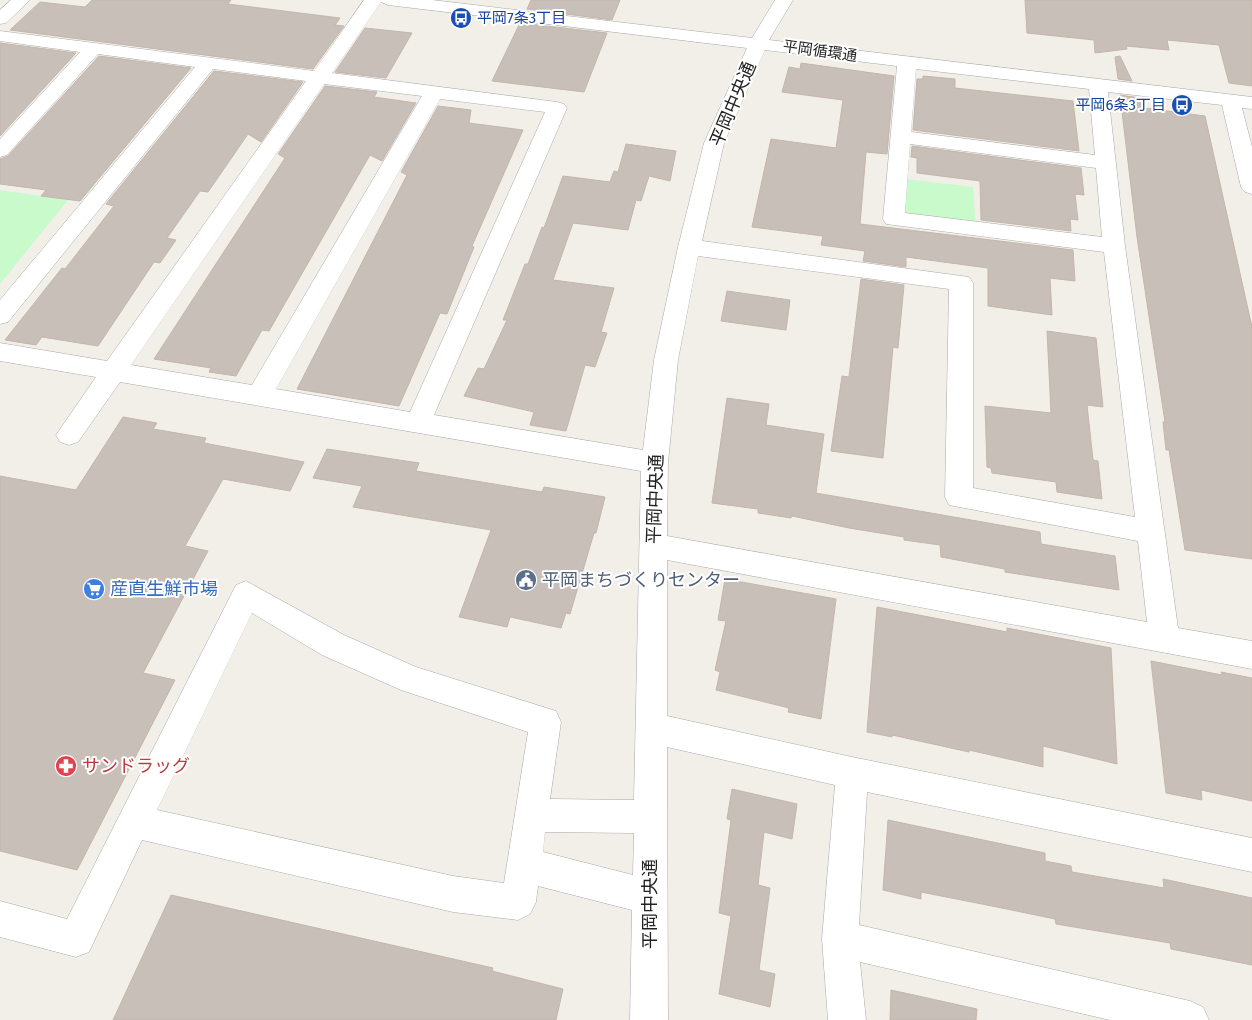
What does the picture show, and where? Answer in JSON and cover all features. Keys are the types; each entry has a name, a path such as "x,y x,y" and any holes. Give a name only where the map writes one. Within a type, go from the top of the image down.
{"street":[{"path":"0,19 21,0"},
{"path":"69,435 373,0"},
{"name":"平岡循環通","path":"388,0 1252,103"},
{"name":"平岡中央通","path":"649,1020 655,463 666,360 689,247 714,143 752,62 758,43 784,0"},
{"path":"0,36 557,108 418,423"},
{"path":"0,150 94,48"},
{"path":"0,316 208,63"},
{"path":"908,63 894,219 1114,246"},
{"path":"1098,85 1114,246 1164,638"},
{"path":"259,396 434,92"},
{"path":"1230,100 1251,182"},
{"path":"900,137 1105,163"},
{"path":"689,247 961,283 959,497 1151,532"},
{"path":"0,352 655,463"},
{"path":"654,545 1252,655"},
{"path":"0,919 76,939 246,594 333,645 412,680 545,722 533,815 518,902 453,894 135,822"},
{"path":"651,728 852,773 1252,855"},
{"path":"847,1020 840,939 852,773"},
{"path":"533,815 650,818"},
{"path":"525,865 650,898"},
{"path":"840,939 1190,1020"}],"green space":[{"path":"897,178 973,187 976,229 894,219"},
{"path":"0,190 68,200 0,284"}],"building":[{"path":"92,0 231,0 228,4 340,18 335,25 344,26 313,69 10,30 40,2 85,7"},
{"path":"531,0 620,0 612,20 527,9"},
{"path":"1025,0 1252,0 1252,86 1229,83 1219,45 1167,40 1169,50 1126,46 1127,49 1095,53 1094,40 1027,33"},
{"path":"520,23 607,33 584,92 492,81"},
{"path":"365,28 412,33 386,78 335,72"},
{"path":"0,43 76,53 0,136"},
{"path":"99,56 191,68 80,201 41,196 46,190 0,184 0,159 8,156"},
{"path":"1120,56 1132,81 1118,79 1115,57"},
{"path":"801,63 894,76 887,154 866,152 860,224 1073,250 1075,281 1050,278 1052,315 988,306 988,268 906,257 906,267 863,261 865,251 821,245 823,236 752,227 771,139 836,148 843,100 782,92 789,67 800,69"},
{"path":"214,71 303,82 261,142 248,134 208,192 200,191 167,238 176,240 160,263 154,262 98,346 42,337 36,345 5,340 62,268 65,269 114,206 106,204"},
{"path":"923,76 955,79 955,88 1073,101 1079,151 913,130 917,79 923,79"},
{"path":"325,86 377,92 374,97 416,103 382,161 370,155 269,331 262,330 236,376 209,372 211,368 154,359 285,158 278,154"},
{"path":"1120,95 1140,98 1145,108 1205,116 1252,327 1252,559 1185,550 1169,450 1166,450 1163,422 1165,422 1137,237"},
{"path":"438,106 471,110 469,123 523,130 472,246 474,247 447,314 440,313 399,406 297,389 407,175 401,172"},
{"path":"626,144 676,151 670,181 649,176 641,201 636,200 628,230 573,223 553,280 614,288 601,332 607,333 595,367 585,365 566,431 530,425 534,412 464,396 478,368 484,369 507,320 503,320 525,264 528,264 542,227 544,228 563,176 610,182 614,171 618,172"},
{"path":"912,146 1081,168 1084,195 1075,194 1078,220 1070,219 1071,231 981,220 980,181 917,173 917,158 911,157"},
{"path":"861,279 904,285 898,348 893,347 883,458 831,451 842,376 849,377"},
{"path":"727,291 790,300 786,330 721,321"},
{"path":"1047,331 1096,338 1103,407 1087,405 1093,460 1098,461 1102,499 1057,492 1056,482 992,473 991,468 987,467 985,406 1051,413"},
{"path":"727,398 769,404 766,425 824,434 816,493 1040,532 1041,544 1115,556 1119,590 1005,572 1005,569 941,557 940,545 904,540 904,537 792,516 791,518 758,513 758,509 712,503"},
{"path":"123,417 157,423 153,429 206,438 204,443 304,462 290,491 223,479 185,546 208,551 143,673 175,680 77,870 0,851 0,476 76,490"},
{"path":"327,449 419,463 416,471 542,492 544,487 605,497 596,533 594,533 570,614 566,613 561,628 510,617 507,627 459,617 491,530 353,507 362,486 313,478"},
{"path":"725,579 836,599 821,719 788,712 789,708 716,690 720,672 715,670 726,621 718,620"},
{"path":"877,607 1007,632 1007,628 1111,648 1117,764 1043,746 1043,767 969,750 969,752 892,735 892,737 867,732"},
{"path":"1151,661 1222,675 1221,672 1252,678 1252,801 1201,790 1202,800 1166,793"},
{"path":"732,789 797,804 792,839 764,832 758,885 770,888 759,970 775,974 770,1007 719,994 731,916 719,913 731,820 727,819"},
{"path":"888,820 1045,853 1045,861 1071,866 1072,872 1164,888 1163,879 1252,898 1252,965 1171,949 1170,943 1056,924 1055,919 997,907 921,892 921,899 883,890"},
{"path":"171,895 493,968 492,971 563,989 556,1020 113,1020"},
{"path":"891,990 977,1009 976,1020 890,1020"}],"place":[{"name":"平岡7条3丁目","path":"461,18"},
{"name":"平岡6条3丁目","path":"1182,105"},
{"name":"平岡まちづくりセンター","path":"526,580"},
{"name":"産直生鮮市場","path":"94,589"},
{"name":"サンドラッグ","path":"66,766"}]}
